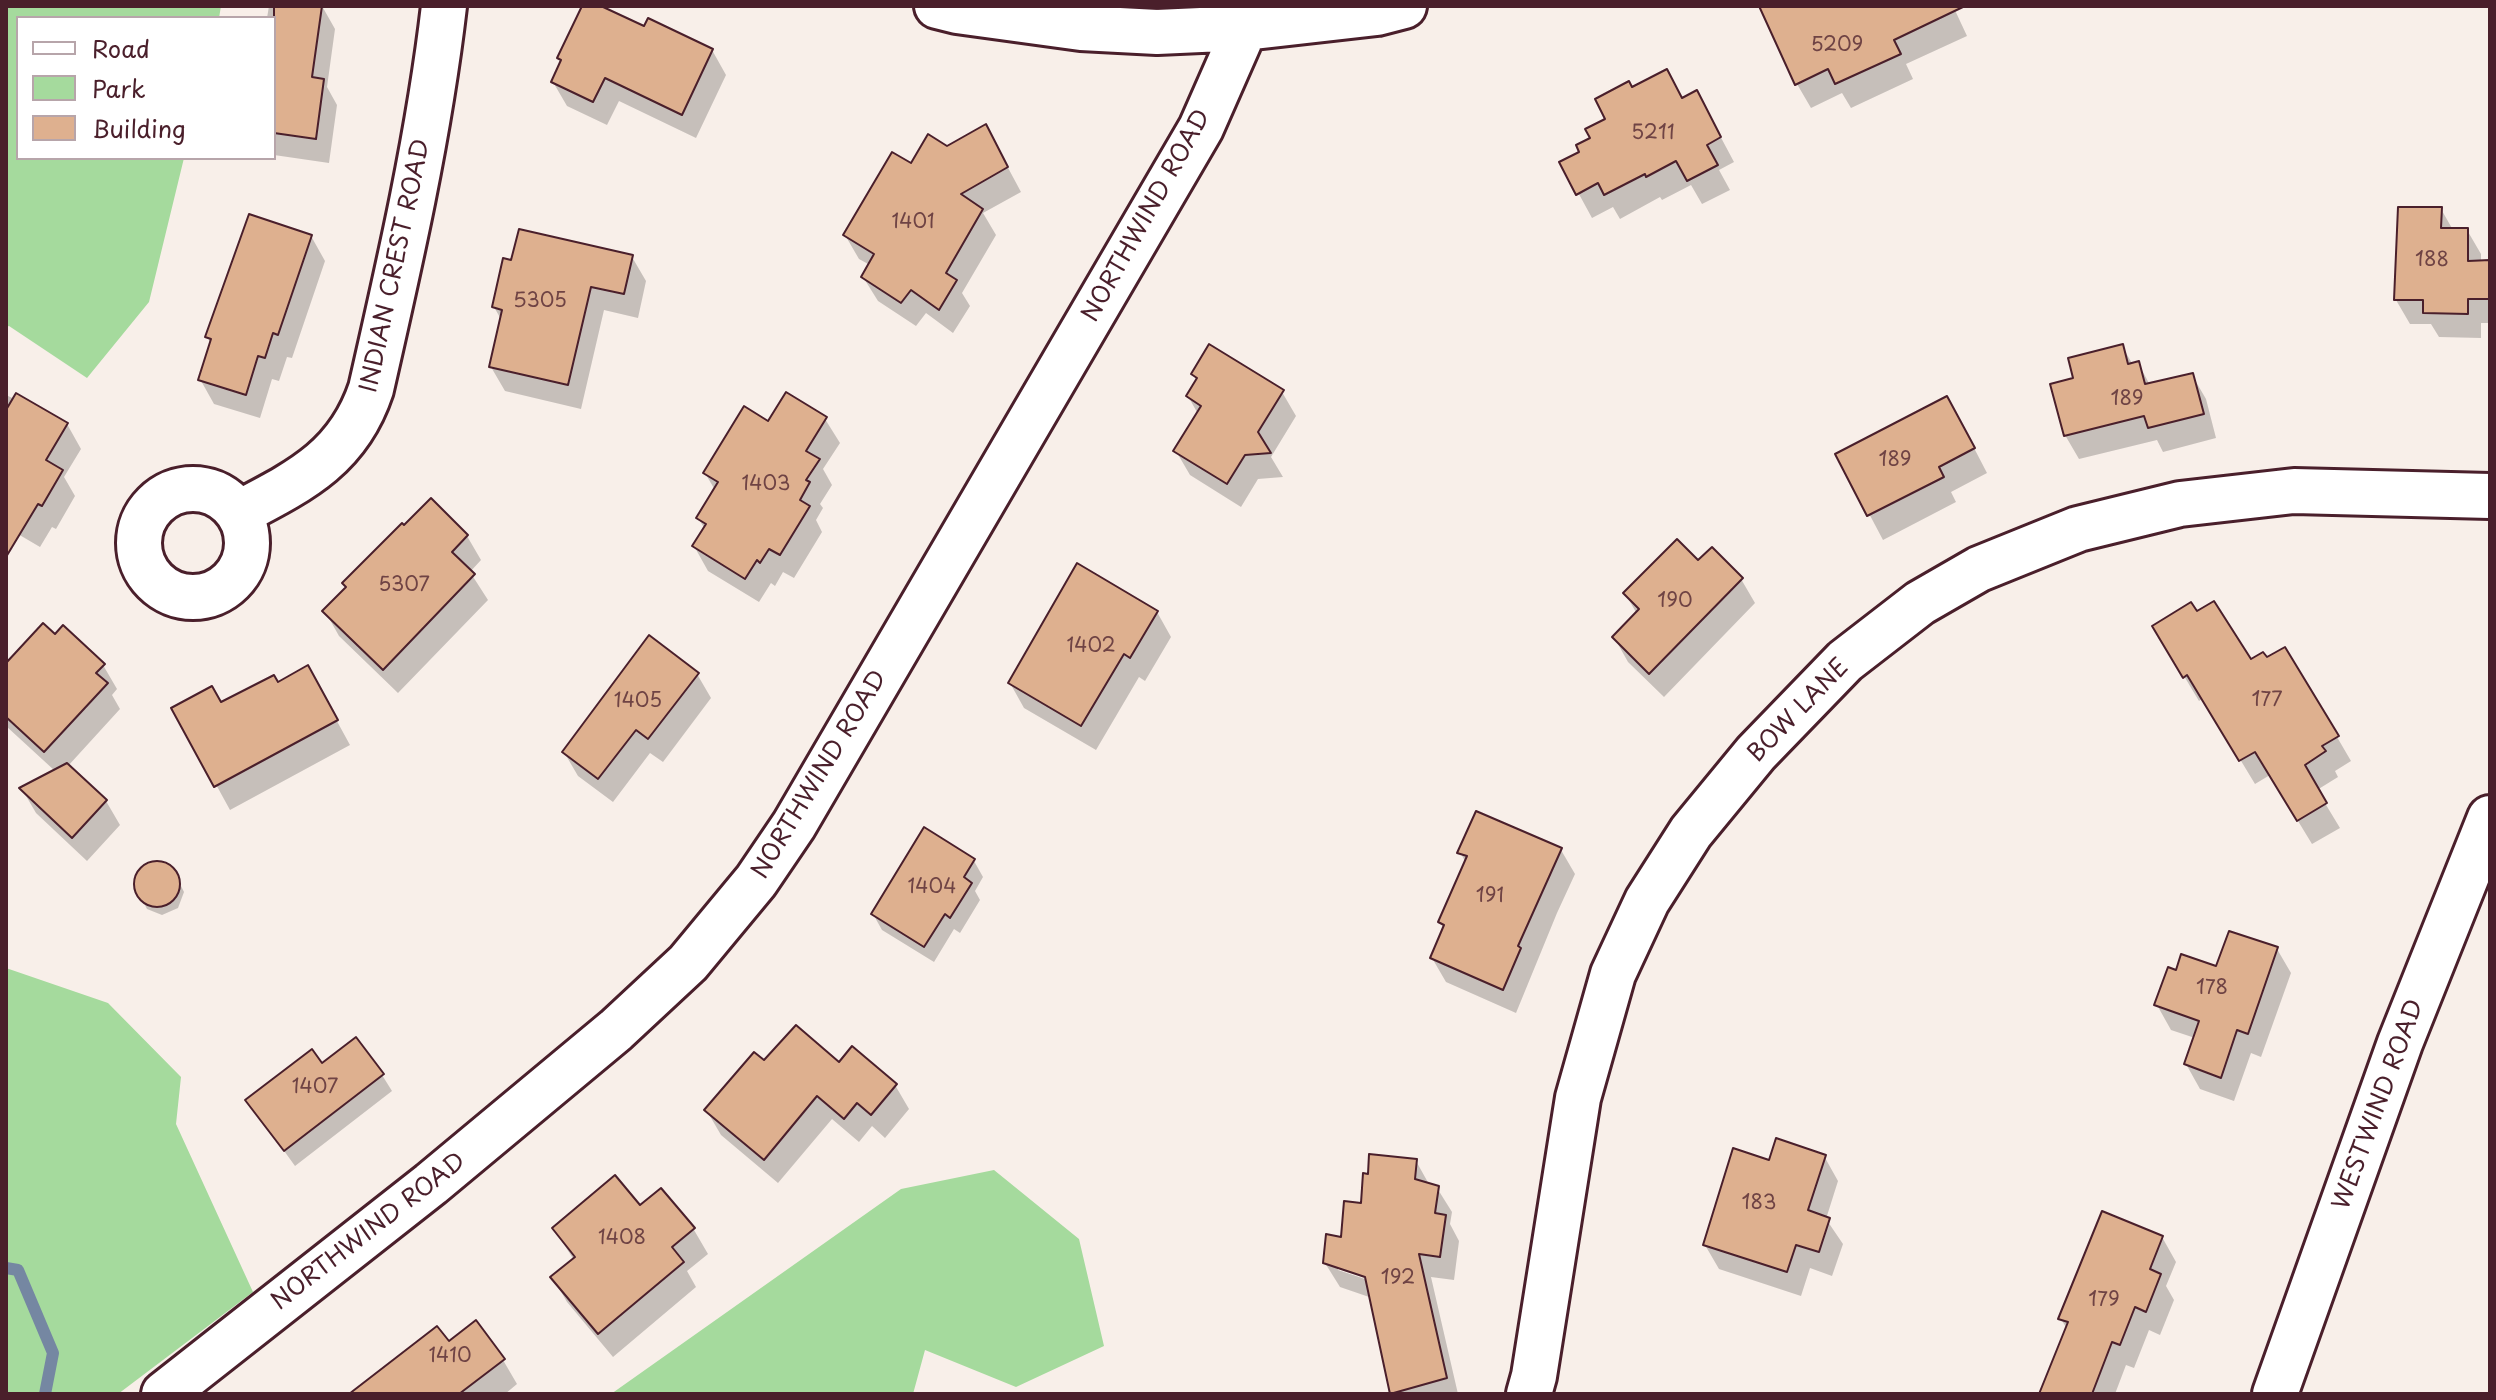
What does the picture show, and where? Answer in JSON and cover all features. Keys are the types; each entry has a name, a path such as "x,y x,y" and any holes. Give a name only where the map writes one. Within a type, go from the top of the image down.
{"street":[{"name":"INDIAN CREST ROAD","path":"239,513 286,488 327,460 353,430 364,410 411,212 435,87 444,6"},
{"path":"937,6 1081,28 1157,32 1245,28 1377,13 1404,6"},
{"name":"NORTHWIND ROAD","path":"164,1394 431,1184 616,1030 688,963 756,881 794,825 1201,128 1245,28"},
{"name":"BOW LANE","path":"1529,1394 1537,1361 1578,1098 1613,974 1647,901 1691,832 1756,753 1845,661 1920,603 1979,569 2078,529 2180,504 2294,491 2490,496"},
{"name":"WESTWIND ROAD","path":"2275,1394 2400,1043 2490,818"}],"green space":[{"path":"6,6 221,6 219,16 16,16 16,160 184,160 149,302 87,378 9,326 6,327"},
{"path":"6,968 108,1003 181,1077 176,1124 253,1292 118,1394 6,1394"},
{"path":"994,1170 1079,1239 1104,1346 1016,1387 925,1350 913,1394 611,1394 901,1189"}],"building":[{"path":"274,6 322,6 312,77 324,79 316,139 276,133"},
{"path":"582,6 601,6 644,26 648,18 713,49 682,115 605,78 593,102 551,82 561,60 557,58"},
{"path":"1759,6 1965,6 1894,40 1901,54 1835,84 1828,69 1795,85"},
{"path":"1667,69 1682,98 1697,90 1721,137 1707,145 1718,165 1687,181 1676,161 1604,195 1598,183 1576,195 1559,162 1579,152 1576,145 1590,138 1585,129 1605,119 1595,99 1629,81 1632,87"},
{"path":"986,124 1008,167 961,194 983,209 946,273 957,280 939,310 911,290 901,303 861,277 874,254 843,235 892,152 911,163 928,134 947,146"},
{"path":"2398,207 2442,207 2441,228 2468,228 2468,261 2490,260 2490,299 2468,299 2468,314 2423,313 2423,300 2394,300"},
{"path":"249,214 312,235 278,335 273,333 265,358 258,356 246,395 198,380 211,339 205,337"},
{"path":"519,229 633,255 624,294 591,287 568,385 489,367 502,310 492,307 503,258 511,260"},
{"path":"1209,344 1284,390 1258,432 1271,453 1245,455 1227,484 1173,451 1201,406 1186,396 1197,378 1191,374"},
{"path":"2123,344 2128,364 2139,361 2145,384 2193,373 2204,414 2148,428 2144,416 2064,436 2050,384 2073,378 2068,358"},
{"path":"786,392 827,417 806,451 820,459 806,480 810,482 800,500 810,506 780,555 769,549 760,563 757,560 745,579 692,546 706,524 696,518 718,482 703,473 744,406 768,421"},
{"path":"16,393 68,423 46,460 63,470 6,557 6,410"},
{"path":"1947,396 1975,448 1939,467 1944,477 1867,516 1835,454"},
{"path":"431,498 468,535 452,552 475,574 383,670 322,611 346,587 342,583"},
{"path":"1677,539 1698,560 1712,547 1743,578 1649,674 1612,637 1639,609 1623,593"},
{"path":"1077,563 1158,611 1130,658 1124,654 1081,726 1008,683"},
{"path":"2214,601 2251,659 2263,652 2267,657 2285,647 2339,736 2322,746 2326,751 2305,765 2327,803 2297,821 2255,752 2239,761 2187,675 2183,678 2152,626 2191,602 2197,611"},
{"path":"43,623 55,634 63,625 105,664 96,673 108,683 44,752 6,717 6,663"},
{"path":"649,635 699,673 648,739 636,730 598,779 562,752"},
{"path":"308,665 338,720 214,787 171,708 212,686 221,702 274,675 278,682"},
{"path":"67,763 107,800 72,838 19,788"},
{"path":"1476,811 1562,848 1518,946 1521,948 1503,990 1430,958 1444,925 1438,922 1467,856 1457,853"},
{"path":"924,827 975,859 964,877 972,883 950,918 945,914 924,947 871,914"},
{"path":"157,861 173,868 180,884 173,900 157,907 141,900 134,884 141,868"},
{"path":"2229,931 2278,947 2248,1034 2237,1030 2221,1078 2184,1064 2199,1021 2154,1005 2168,967 2176,970 2181,954 2216,966"},
{"path":"796,1025 839,1062 852,1046 897,1084 871,1115 857,1103 844,1119 817,1096 764,1160 704,1110 754,1052 764,1060"},
{"path":"356,1037 384,1074 284,1151 245,1100 312,1049 322,1063"},
{"path":"1776,1138 1826,1155 1808,1210 1830,1218 1819,1252 1796,1245 1787,1272 1703,1245 1733,1148 1769,1160"},
{"path":"1369,1154 1417,1159 1415,1179 1439,1186 1435,1213 1446,1215 1440,1257 1419,1254 1447,1378 1390,1394 1365,1277 1323,1263 1326,1234 1341,1237 1344,1201 1361,1203 1363,1173 1368,1174"},
{"path":"615,1175 640,1205 661,1188 695,1228 672,1247 684,1262 598,1334 550,1277 575,1257 552,1228"},
{"path":"2102,1211 2163,1236 2150,1269 2161,1274 2146,1312 2135,1307 2120,1345 2112,1342 2092,1394 2039,1394 2068,1322 2058,1319"},
{"path":"476,1320 505,1359 459,1394 349,1394 437,1326 449,1341"}],"waterway":[{"path":"6,1268 18,1270 53,1353 45,1394"}]}
